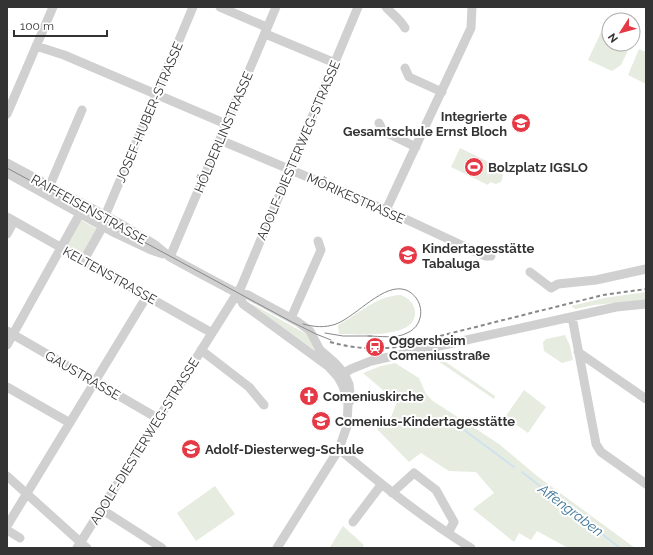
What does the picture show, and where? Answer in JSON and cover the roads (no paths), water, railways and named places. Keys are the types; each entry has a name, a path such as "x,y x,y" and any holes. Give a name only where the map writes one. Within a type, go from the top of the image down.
{"street":[{"path":"7,114 52,7"},
{"name":"JOSEF-HUBER-STRASSE","path":"84,260 103,226 105,216 193,7"},
{"path":"220,7 264,26 268,35 335,63"},
{"name":"HÖLDERLINSTRASSE","path":"167,254 220,140 276,7"},
{"name":"ADOLF-DIESTERWEG-STRASSE","path":"82,546 101,509 237,293 358,7"},
{"path":"386,7 401,20 405,28"},
{"path":"386,210 471,28 472,7"},
{"path":"36,46 64,54 226,124"},
{"path":"405,68 410,77 442,92"},
{"path":"48,190 82,110"},
{"path":"379,123 383,131 416,147"},
{"name":"MÖRIKESTRASSE","path":"220,140 386,210 485,256 491,256"},
{"name":"RAIFFEISENSTRASSE","path":"7,163 48,190 82,209 103,226 151,250 167,254"},
{"name":"RAIFFEISENSTRASSE","path":"7,173 48,190"},
{"path":"7,345 10,333 82,209"},
{"name":"RAIFFEISENSTRASSE","path":"82,209 105,216 167,254 237,293 248,295 291,318 310,331 320,350 335,363 341,375"},
{"path":"7,234 11,219"},
{"name":"KELTENSTRASSE","path":"11,219 212,333"},
{"path":"291,318 321,250 318,241"},
{"path":"530,272 552,288 558,284 596,280 646,269"},
{"path":"237,293 243,304 341,375 349,384 350,401 348,404 347,426 339,449 277,548"},
{"path":"7,526 147,296"},
{"path":"341,375 351,369 371,361 616,307 646,304"},
{"path":"572,317 596,444 601,452 646,484"},
{"name":"GAUSTRASSE","path":"10,333 159,419"},
{"path":"201,350 249,387 264,405"},
{"path":"578,352 646,399"},
{"path":"7,387 70,423"},
{"path":"339,449 381,485 471,548"},
{"path":"392,493 414,473 436,490 454,522 448,533"},
{"path":"7,476 82,546"},
{"path":"353,522 381,485"},
{"path":"101,509 162,548"},
{"path":"7,530 20,538"}],"waterway":[{"name":"Affengraben","path":"452,421 514,467"},
{"name":"Affengraben","path":"522,472 620,548"}],"tram line":[{"path":"7,168 290,321 331,340"},
{"path":"303,324 320,327 336,324 380,295 398,289 406,290 417,299 421,312 418,324 413,329 403,335 398,336 368,336"},
{"path":"325,333 343,336 372,336"}],"railway":[{"path":"330,342 363,348 396,347 603,295 646,289"}],"place":[{"name":"Integrierte Gesamtschule Ernst Bloch","path":"521,123"},
{"name":"Bolzplatz IGSLO","path":"474,167"},
{"name":"Kindertagesstätte Tabaluga","path":"408,255"},
{"name":"Oggersheim Comeniusstraße","path":"375,347"},
{"name":"Comeniuskirche","path":"309,396"},
{"name":"Comenius-Kindertagesstätte","path":"321,421"},
{"name":"Adolf-Diesterweg-Schule","path":"191,449"}]}
